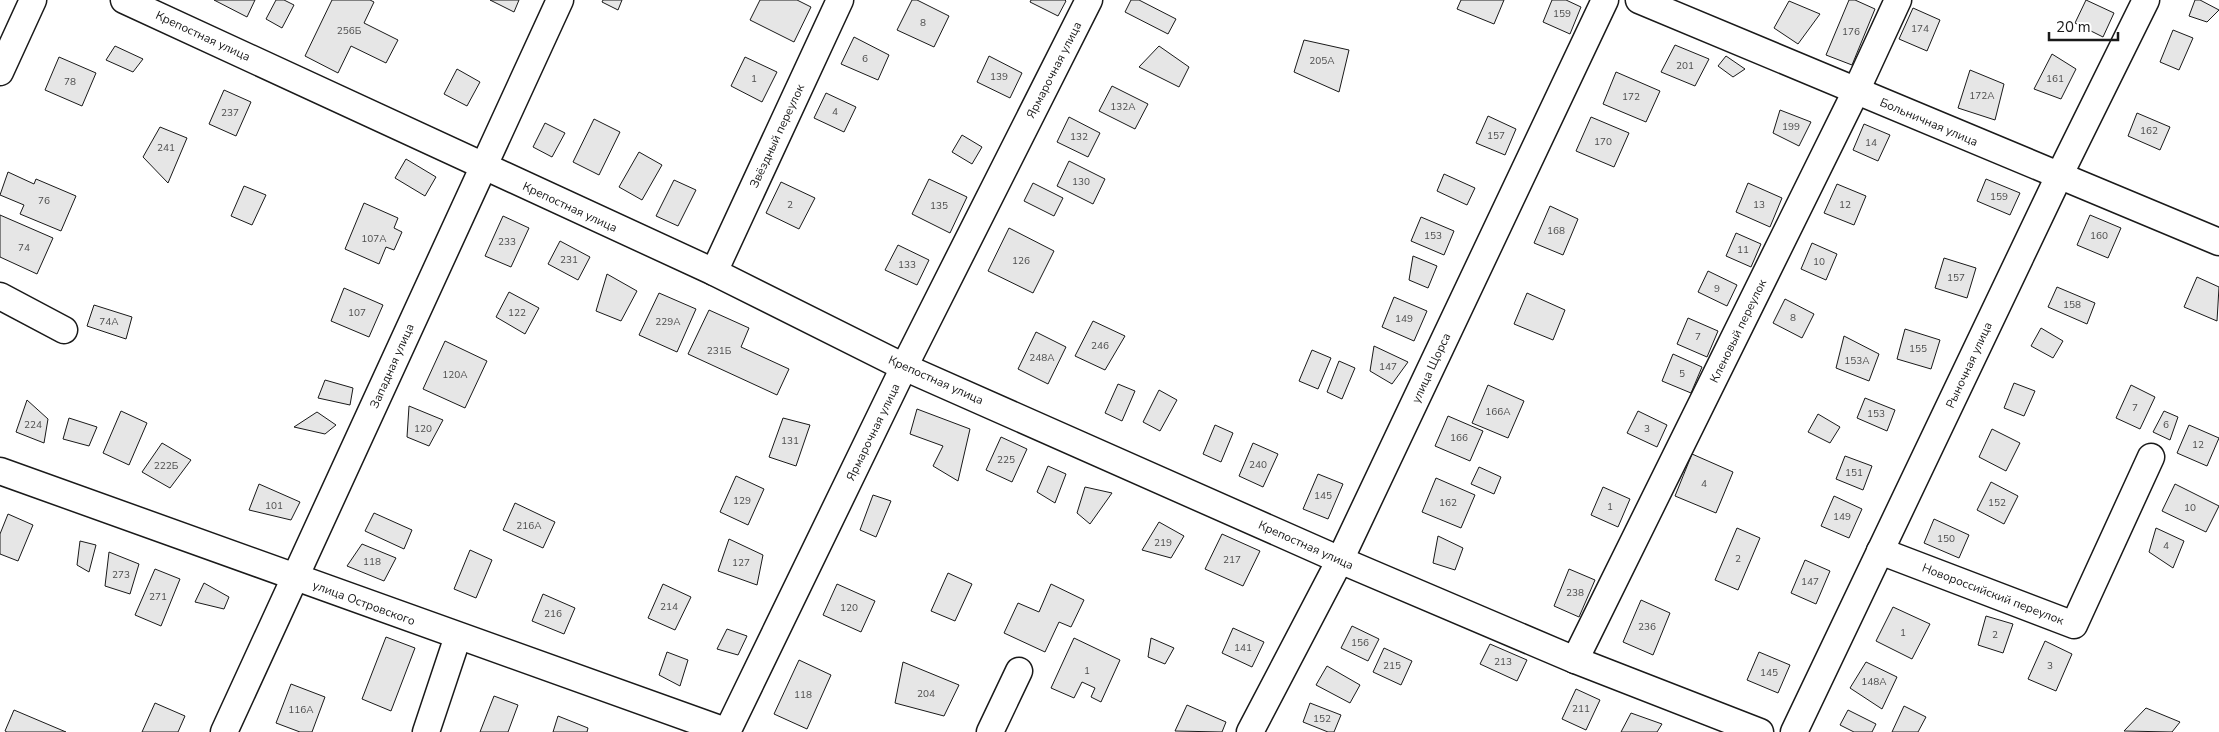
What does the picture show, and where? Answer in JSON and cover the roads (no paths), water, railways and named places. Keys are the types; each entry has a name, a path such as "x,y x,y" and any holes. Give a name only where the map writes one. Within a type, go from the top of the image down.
{"street":[{"path":"0,72 33,0"},
{"name":"Крепостная улица","path":"124,0 714,272 904,367 1340,560 1575,660 1760,732"},
{"name":"Западная улица","path":"224,732 482,166 560,0"},
{"name":"Звёздный переулок","path":"714,272 840,0"},
{"name":"Ярмарочная улица","path":"728,732 904,367 1089,0"},
{"name":"улица Щорса","path":"1250,732 1340,560 1605,0"},
{"name":"Больничная улица","path":"1640,0 2219,242"},
{"name":"Кленовый переулок","path":"1575,660 1856,91 1898,0"},
{"name":"Рыночная улица","path":"1794,732 2059,176 2146,0"},
{"path":"0,296 64,330"},
{"name":"Новороссийский переулок","path":"1880,552 2074,625 2151,457"},
{"name":"улица Островского","path":"0,471 728,732"},
{"path":"426,732 458,636"},
{"path":"990,732 1019,671"}]}
